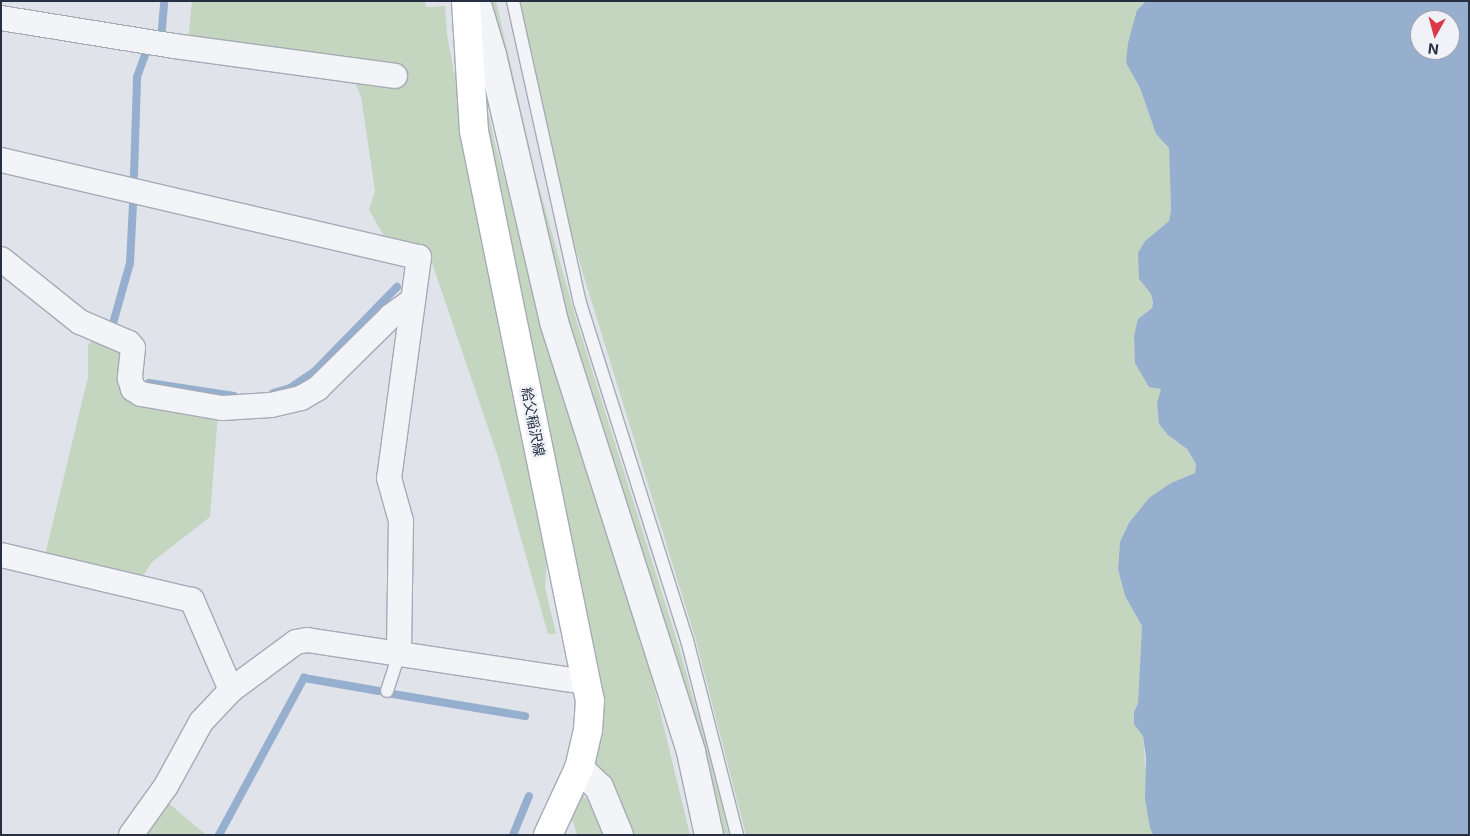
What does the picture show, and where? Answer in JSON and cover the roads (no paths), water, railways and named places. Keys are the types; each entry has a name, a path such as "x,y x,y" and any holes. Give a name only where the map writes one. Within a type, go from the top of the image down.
{"main road":[{"name":"給父稲沢線","path":"466,1 474,131 590,701 588,730 579,768 548,835"}],"street":[{"path":"476,1 492,55 554,322 691,752 709,835"},
{"path":"1,18 174,46 395,76"},
{"path":"1,160 419,257 389,478 401,521 399,654"},
{"path":"1,259 80,322 129,343 133,348 130,379 134,389 141,394 222,408 271,405 301,398 318,388 391,316 413,300"},
{"path":"1,555 192,600 231,690"},
{"path":"131,835 166,786 201,722 231,690 296,642 307,640 586,682"},
{"path":"579,768 599,787 619,835"}],"lane":[{"path":"513,1 580,302 687,640 737,835"},
{"path":"387,691 399,654"}],"water":[{"path":"1146,1 1469,1 1469,835 1153,835 1145,799 1146,758 1143,736 1134,724 1134,712 1138,703 1142,626 1125,596 1118,569 1120,542 1129,523 1149,498 1171,483 1195,473 1196,464 1187,449 1168,435 1159,424 1157,403 1161,389 1149,387 1135,363 1134,336 1138,319 1152,308 1153,303 1151,294 1139,279 1138,253 1145,241 1169,221 1171,211 1169,148 1156,134 1140,88 1126,63 1128,43 1137,10"}],"waterway":[{"path":"161,39 164,1"},
{"path":"134,175 137,77 146,52"},
{"path":"112,327 130,263 133,204"},
{"path":"273,393 290,388 314,372 397,287"},
{"path":"149,383 234,396"},
{"path":"219,835 304,678 379,691"},
{"path":"393,694 525,716"},
{"path":"513,835 529,796"}]}
